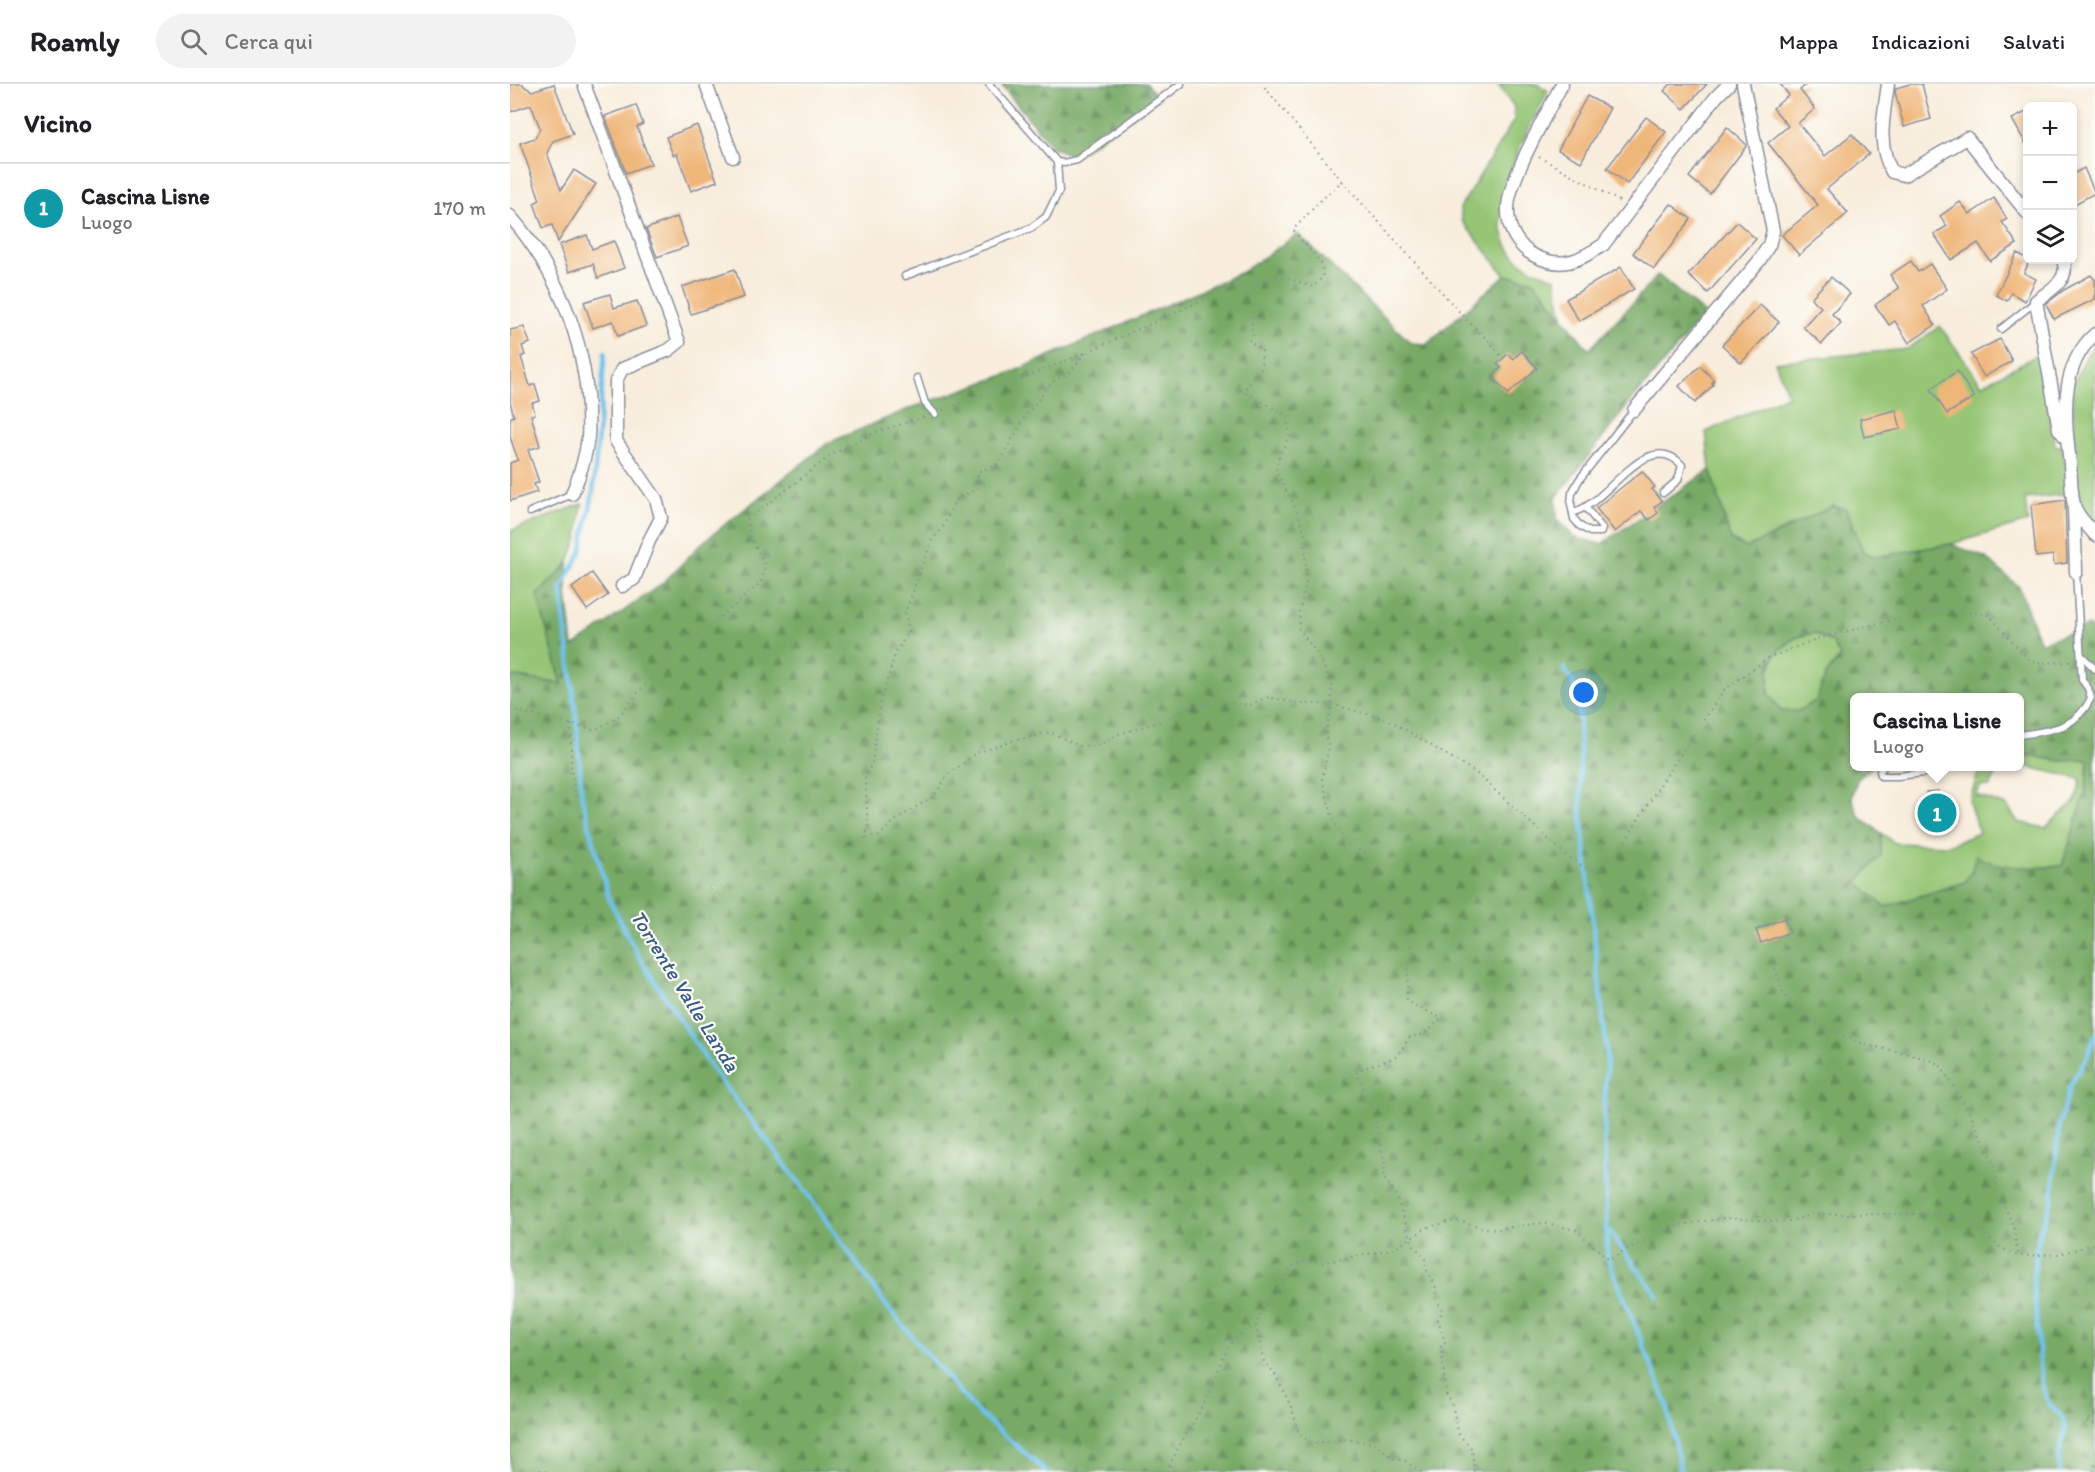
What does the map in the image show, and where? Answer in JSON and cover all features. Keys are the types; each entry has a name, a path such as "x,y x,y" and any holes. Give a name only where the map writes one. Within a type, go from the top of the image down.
{"street":[{"path":"584,84 679,342 669,350 622,369 616,381 616,441 656,499 661,518 633,579 622,586"},
{"path":"706,84 733,156"},
{"path":"1562,84 1513,183 1507,209 1511,232 1525,250 1548,262 1578,261 1603,245 1716,97 1729,84"},
{"path":"1634,410 1760,261 1769,245 1773,231 1743,84"},
{"path":"1888,84 1881,134 1886,161 1892,172 1904,175 1967,138 2025,210"},
{"path":"510,216 529,238 569,312 586,379 589,435 582,469 572,494"},
{"path":"2064,264 2066,269 2063,278 2036,301 2058,429 2067,440"},
{"path":"2076,572 2074,507 2065,404 2075,361 2087,341 2095,334"},
{"path":"2074,507 2095,535"}],"lane":[{"path":"905,276 1031,228 1046,216 1059,191 1057,162 989,84"},
{"path":"1057,162 1077,160 1181,84"},
{"path":"2001,329 2036,301"},
{"path":"917,378 925,403 934,414"},
{"path":"1586,508 1600,524 1601,532 1590,532 1574,519 1571,504 1572,493 1579,480 1634,410"},
{"path":"1573,512 1582,511 1633,467 1646,458 1660,453 1671,456 1683,465 1678,480 1663,493"},
{"path":"530,512 572,494"},
{"path":"2024,734 2055,730 2073,721 2085,710 2091,698 2082,680 2076,572"},
{"path":"2081,658 2095,669"},
{"path":"1880,771 1881,776 1932,772"}],"path":[{"path":"1262,84 1342,181 1503,358"},
{"path":"1529,151 1631,208"},
{"path":"510,709 594,730 618,717 667,658 738,603 761,582 765,566 750,535 748,519 833,454 876,432 934,414 1085,353 1223,291 1278,275 1313,287 1323,277 1322,264 1293,230 1342,181"},
{"path":"1258,281 1251,327 1253,335 1250,341 1262,350 1261,369 1246,387 1246,393 1286,415 1290,434 1279,456 1276,471 1283,487 1292,499 1305,536 1306,585 1299,612 1298,628 1320,656 1332,685 1325,735 1329,746 1322,779 1334,822 1348,846 1365,853 1379,901 1397,913 1413,952 1408,967 1407,999 1414,1005 1441,1018 1425,1034 1410,1037 1396,1058 1356,1073 1373,1109 1385,1166 1383,1176 1396,1196 1413,1244 1425,1258 1426,1269 1435,1284 1437,1301 1443,1310 1438,1320 1445,1342 1441,1346 1446,1394 1452,1404 1459,1435 1472,1449 1474,1472"},
{"path":"1085,353 1070,372 1052,382 1024,418 999,465 980,471 976,479 977,488 955,501 942,530 932,540 905,613 909,631 895,654 880,704 872,764 865,775 868,829 864,840 871,836 879,836 897,819 934,796 947,776 976,753 1050,732 1079,746 1100,745 1118,734 1164,721 1190,706 1216,702 1249,705 1268,697 1301,704 1331,704 1389,720 1475,772 1568,858 1587,869 1603,869 1627,838 1724,690 1768,658 1816,639 1940,609 1989,615 2027,658 2036,663 2081,658"},
{"path":"572,724 571,768 576,801"},
{"path":"1775,968 1784,994 1804,1018 1866,1045 1927,1059 1940,1065 1969,1111 1995,1164 1998,1192 2014,1227 2017,1251 2020,1256"},
{"path":"1421,1472 1405,1461 1393,1458 1376,1444 1344,1439 1312,1444 1299,1433 1292,1409 1275,1374 1263,1360 1256,1326 1260,1314 1271,1296 1285,1280 1292,1266 1305,1261 1321,1263 1393,1248 1426,1228 1461,1221 1483,1228 1496,1229 1543,1223 1576,1230 1609,1260 1668,1228 1726,1218 1786,1222 1815,1214 1938,1215 1963,1219 1977,1227 1998,1246 2020,1256 2059,1254 2095,1244"},
{"path":"1167,1472 1174,1455 1196,1420 1227,1351 1240,1334 1256,1326"},
{"path":"2095,1415 2086,1421 2095,1424"},
{"path":"2094,1472 2095,1464"},
{"path":"534,1472 537,1470 551,1472"}],"green space":[{"path":"1005,84 1146,84 1159,98 1081,152 1068,154 1052,147 1002,86"},
{"path":"1498,84 1537,84 1548,91 1516,155 1507,180 1502,205 1502,228 1509,248 1525,265 1555,278 1564,320 1534,281 1505,275 1462,221 1460,208 1514,120 1514,107"},
{"path":"1298,234 1411,343 1427,344 1505,275 1534,281 1589,350 1658,275 1705,314 1628,405 1556,498 1557,518 1574,537 1601,544 1710,470 1731,540 1747,548 1833,506 1846,509 1863,551 1875,557 1951,544 1986,558 2019,587 2040,643 2088,626 2095,632 2095,1472 510,1472 510,676 562,684 537,595 568,564 567,592 573,647 664,582 703,542 828,443 911,408 1013,372 1242,272","holes":["1814,633 1833,643 1840,657 1826,675 1816,701 1798,711 1781,711 1769,694 1769,670 1777,652 1795,638","1850,693 2024,693 2024,755 2062,761 2088,760 2086,791 2062,866 2029,868 2005,865 1984,860 1976,855 1971,873 1965,882 1885,907 1857,882 1881,855 1881,833 1858,815 1852,797 1857,780 1867,771 1850,771"]},
{"path":"1940,326 1982,385 2039,354 2055,446 2063,446 2068,473 2066,494 2025,499 2028,522 1951,544 1875,557 1863,551 1846,510 1833,506 1747,548 1731,540 1710,470 1706,432 1788,395 1775,362 1907,349"},
{"path":"2095,344 2095,530 2084,515 2078,500 2072,386"},
{"path":"582,504 578,538 568,564 537,595 562,684 510,676 510,531"},
{"path":"1814,633 1833,643 1840,657 1826,675 1816,701 1799,711 1781,712 1769,694 1769,670 1777,652 1795,638"},
{"path":"2024,755 2062,761 2088,759 2086,791 2062,866 2029,868 2005,866 1976,856 1971,873 1965,882 1885,907 1857,882 1881,855 1881,833 1895,843 1948,845 1979,833 1969,802 1979,771 1997,771 1990,787 1980,786 1977,796 2007,806 2018,822 2045,828 2076,800 2081,779 2024,766"}],"building":[{"path":"510,84 523,84 532,91 554,84 573,134 553,141 547,153 561,190 574,170 596,184 558,242 552,225 543,228 534,203 540,200 520,143 535,138 540,128 531,105 510,112"},
{"path":"1671,84 1707,84 1684,109 1664,91"},
{"path":"1780,84 1807,84 1800,90 1815,109 1798,123 1825,156 1852,134 1869,154 1827,189 1848,213 1799,255 1782,235 1818,205 1768,143 1788,126 1773,108 1789,95"},
{"path":"1910,84 1922,84 1931,119 1904,127 1895,92 1896,88"},
{"path":"1587,96 1610,108 1581,162 1558,150"},
{"path":"636,105 643,124 637,127 651,164 626,173 605,116"},
{"path":"2023,114 2023,139 2012,119"},
{"path":"1646,117 1666,132 1627,184 1607,168"},
{"path":"697,125 717,181 691,191 677,154 673,155 666,137"},
{"path":"1727,127 1747,145 1710,194 1689,177"},
{"path":"2084,168 2095,193 2077,203 2077,172"},
{"path":"1994,198 2007,219 2002,222 2017,244 1990,261 1978,243 1951,260 1934,234 1947,226 1940,216 1960,202 1970,214"},
{"path":"1671,204 1691,219 1654,269 1633,253"},
{"path":"677,217 688,246 657,257 646,229"},
{"path":"1737,222 1756,239 1708,293 1688,275"},
{"path":"587,235 592,249 614,241 624,268 598,278 593,264 569,272 559,245"},
{"path":"2017,253 2023,256 2023,264 2028,264 2024,273 2036,279 2025,301 2011,293 2007,301 1996,295"},
{"path":"1911,261 1918,272 1930,264 1947,289 1923,306 1935,325 1909,343 1895,321 1889,325 1875,305 1899,288 1890,275"},
{"path":"1621,267 1634,289 1579,321 1566,299"},
{"path":"735,269 744,297 691,314 682,287"},
{"path":"2091,275 2095,280 2095,299 2054,319 2046,304 2064,290"},
{"path":"1831,277 1850,294 1832,314 1841,323 1822,344 1803,327 1821,307 1811,298"},
{"path":"610,294 614,308 637,301 646,326 618,336 613,321 593,328 584,302"},
{"path":"1760,305 1779,322 1741,363 1722,345"},
{"path":"524,327 530,343 522,346 525,355 521,357 530,386 535,384 540,401 532,403 535,414 531,415 540,446 528,450 539,482 534,484 537,492 510,501 510,463 518,460 510,437 510,418 514,416 510,402 510,330"},
{"path":"2000,339 2012,361 1984,377 1971,354"},
{"path":"1522,351 1537,368 1508,394 1492,376 1501,368 1497,364 1508,354 1513,359"},
{"path":"1700,366 1714,380 1713,385 1695,403 1679,386"},
{"path":"1957,371 1974,397 1947,414 1931,389"},
{"path":"1896,410 1901,429 1864,437 1860,419"},
{"path":"1642,471 1655,487 1652,489 1662,501 1654,507 1658,513 1649,520 1641,511 1615,532 1596,508"},
{"path":"2065,500 2067,563 2054,565 2053,555 2036,557 2031,505"},
{"path":"592,573 608,595 587,610 572,588"},
{"path":"1938,791 1939,804 1946,804 1948,822 1928,824 1926,792"},
{"path":"1784,918 1790,932 1761,943 1756,930"}],"waterway":[{"name":"Torrente Valle Landa","path":"605,352 593,493 581,552 561,589 577,724 582,798 609,899 639,957 715,1073 804,1189 888,1308 975,1410 1047,1472"},
{"path":"1564,668 1573,682 1579,711 1581,811 1607,1055 1604,1110 1607,1256 1666,1401 1681,1472"},
{"path":"2059,1472 2059,1456 2065,1429 2063,1418 2049,1404 2042,1385 2033,1281 2039,1233 2052,1200 2059,1125 2071,1084 2088,1055 2095,1035"},
{"path":"1606,1227 1658,1296"}],"place":[{"name":"Cascina Lisne","path":"1937,813"}]}
